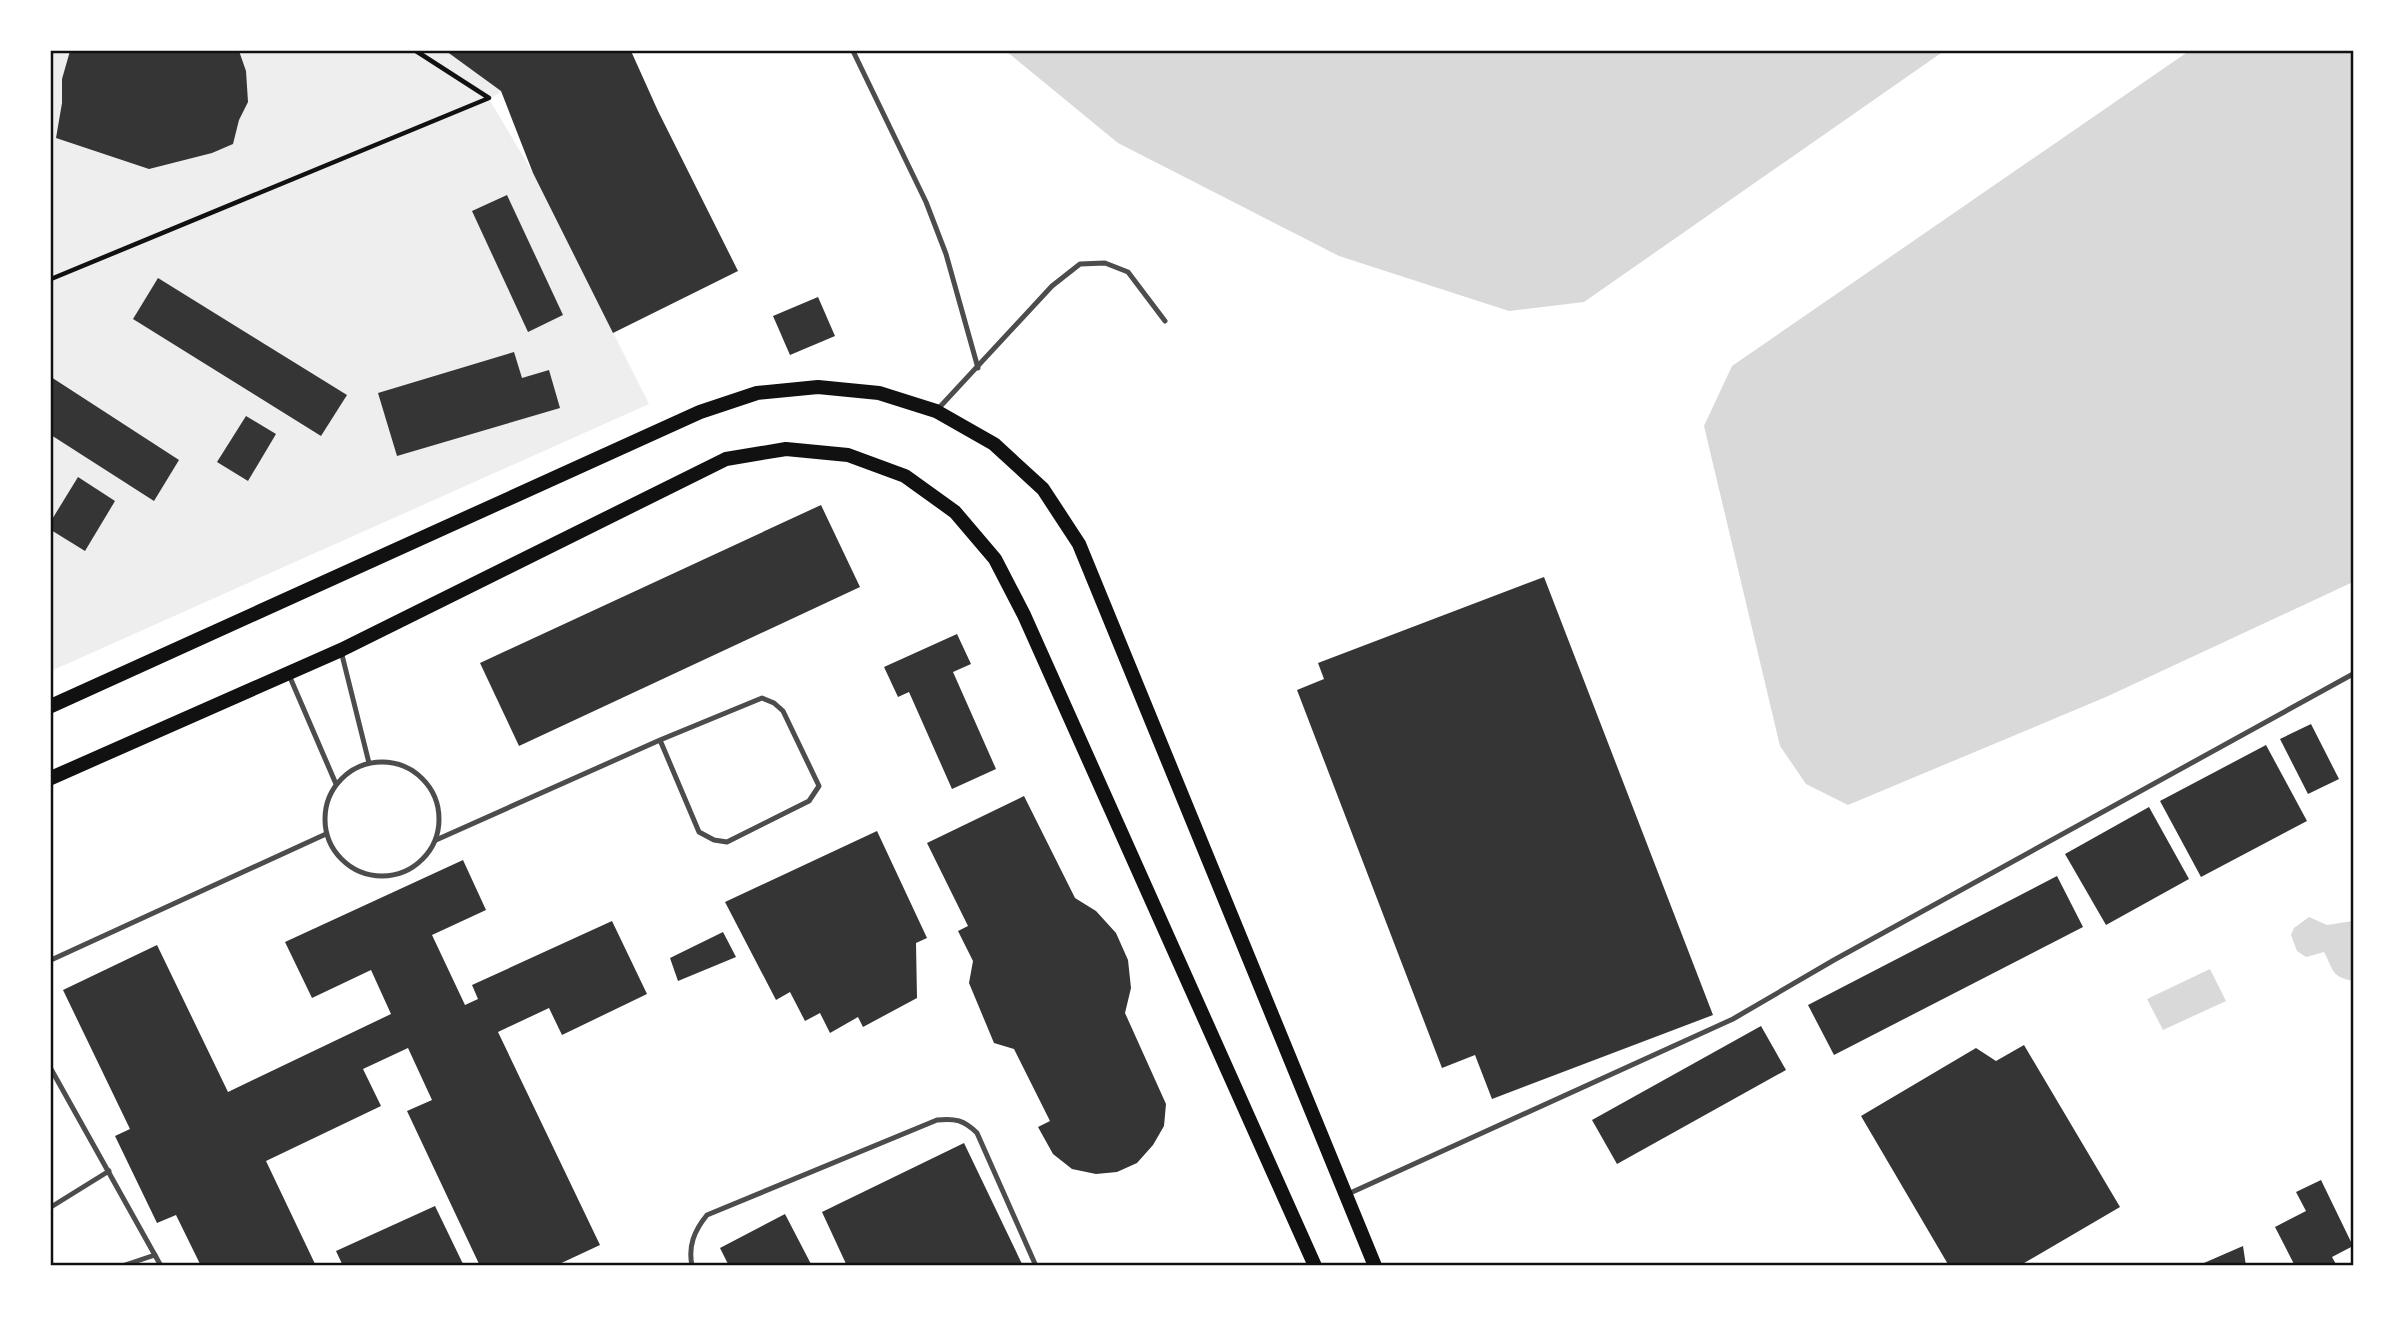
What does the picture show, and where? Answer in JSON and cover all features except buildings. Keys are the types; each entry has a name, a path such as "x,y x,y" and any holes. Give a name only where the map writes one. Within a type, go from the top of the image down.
{"main road":[{"path":"51,706 700,412 757,393 818,387 879,393 936,411 994,444 1043,488 1079,544 1375,1266"},
{"path":"51,778 341,650 726,459 786,449 848,455 905,476 955,512 995,559 1024,615 1315,1266"}],"lane":[{"path":"853,51 926,202 946,254 978,368"},
{"path":"936,411 1052,286 1080,264 1105,263 1128,272 1165,321"},
{"path":"341,650 369,763"},
{"path":"288,672 336,784"},
{"path":"1345,1195 1733,1019 1834,960 2353,674"},
{"path":"436,840 660,740 762,698 783,711 820,786 809,801 727,842 714,841 699,832 660,740"},
{"path":"386,762 404,766 419,775 430,788 437,805 439,822 436,840 425,858 409,871 389,876 369,876 350,867 335,853 326,834 324,817 327,799 336,784 357,767 369,763 386,762"},
{"path":"51,960 326,834"},
{"path":"51,1069 161,1266"},
{"path":"692,1266 689,1251 698,1226 707,1215 937,1120 952,1118 966,1122 977,1133 1036,1266"},
{"path":"51,1207 109,1171"},
{"path":"122,1266 155,1255"}],"path":[{"path":"51,279 489,98 416,51"}],"shaded area":[{"path":"51,51 573,51 489,99 533,173 649,404 51,671"},
{"path":"1006,51 1944,51 1584,302 1509,311 1339,256 1118,143"},
{"path":"2189,51 2353,51 2353,582 2106,697 1848,805 1806,784 1780,746 1704,426 1732,366"},
{"path":"2309,917 2327,925 2353,921 2353,981 2336,974 2324,952 2306,957 2297,951 2291,935 2294,928"},
{"path":"2210,969 2226,1001 2163,1030 2147,999"}]}
